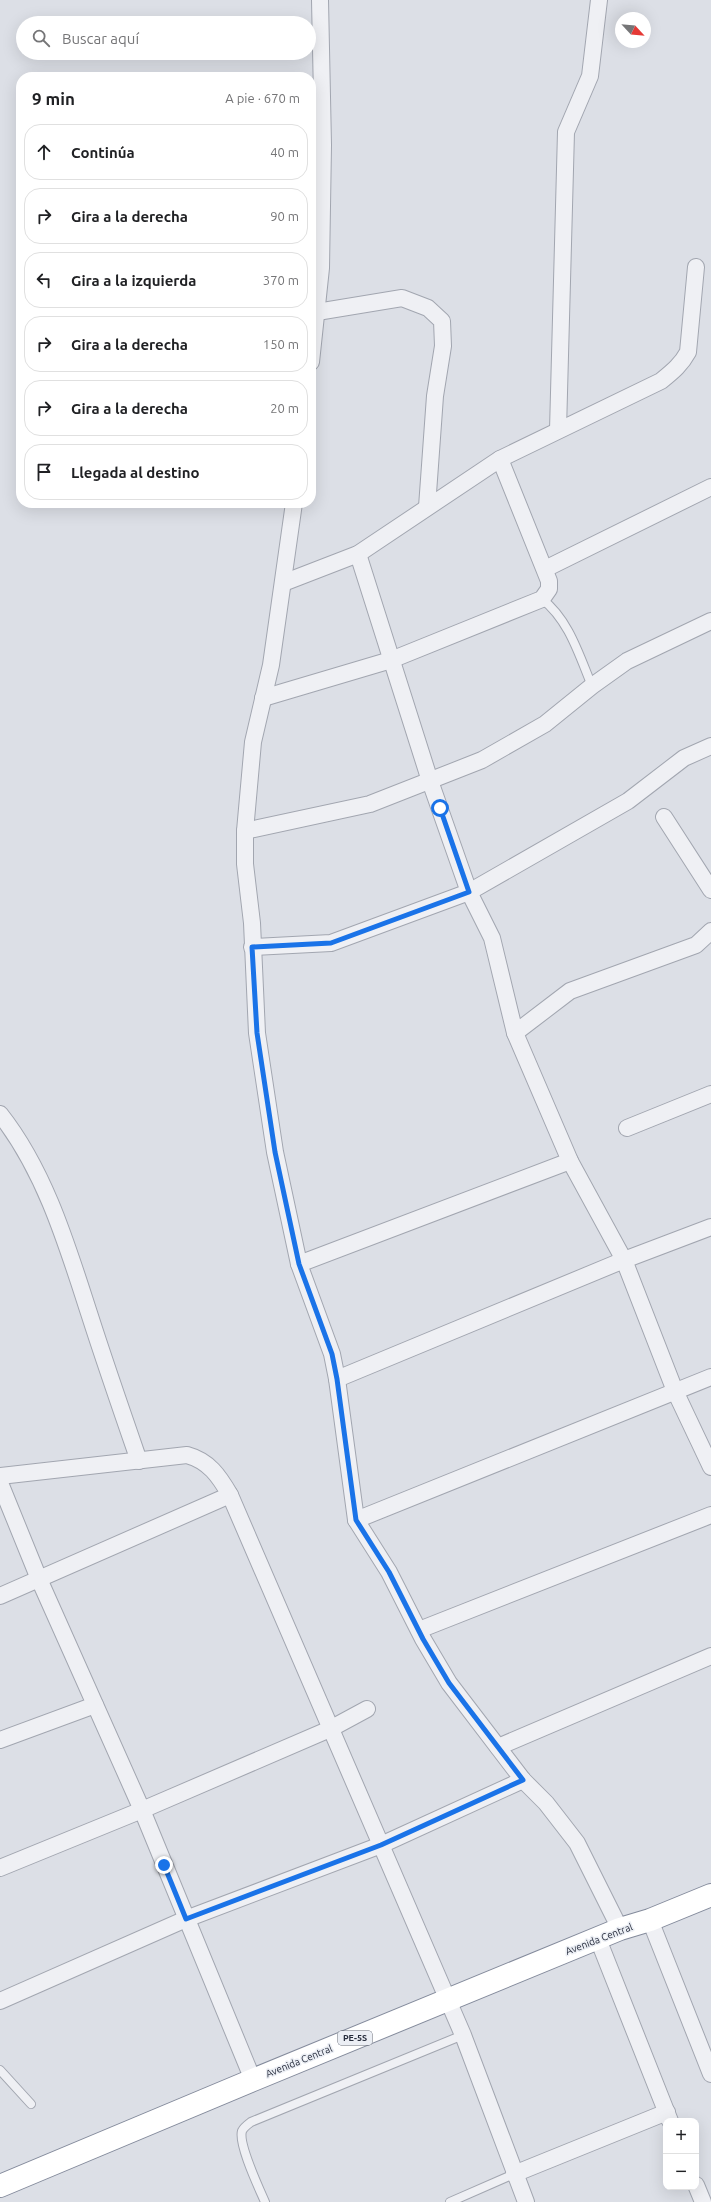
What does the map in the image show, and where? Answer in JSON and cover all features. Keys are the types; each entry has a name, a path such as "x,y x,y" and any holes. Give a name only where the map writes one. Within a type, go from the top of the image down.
{"highway":[{"name":"Avenida Central","path":"0,2186 252,2080 620,1929 650,1920 711,1894"}],"street":[{"path":"320,0 323,160 321,268 316,312 402,298 428,308 442,321 443,346 435,396 427,507"},
{"path":"558,430 566,132 590,76 599,0"},
{"path":"283,583 358,554 500,459 661,381 682,364 688,352 696,267"},
{"path":"263,698 391,660 542,599 549,588 549,581 500,459"},
{"path":"545,569 711,487"},
{"path":"293,508 271,665 253,742 245,831 245,864 252,923 257,1033 275,1152 299,1264 332,1354 337,1379 356,1520 389,1572 423,1639 449,1683 523,1780 546,1803 576,1843 620,1929"},
{"path":"358,554 430,781 469,892 492,938 515,1033 570,1161 624,1260 675,1391 711,1467"},
{"path":"245,831 370,804 482,760 545,724 592,686 627,661 711,621"},
{"path":"252,947 331,943 469,892 628,801 684,758 711,746"},
{"path":"664,817 711,890"},
{"path":"515,1033 570,991 696,945 711,931"},
{"path":"626,1128 711,1094"},
{"path":"0,1114 13,1131 46,1192 68,1246 139,1461"},
{"path":"299,1264 570,1161"},
{"path":"337,1379 624,1260 711,1227"},
{"path":"356,1520 711,1377"},
{"path":"0,1476 187,1455 200,1459 219,1477 230,1496 463,2035 514,2174 526,2202"},
{"path":"0,1483 39,1580 142,1810 252,2080"},
{"path":"0,1596 230,1496"},
{"path":"419,1630 711,1515"},
{"path":"498,1747 711,1656"},
{"path":"0,1740 95,1705"},
{"path":"0,1868 142,1810 330,1729 367,1708"},
{"path":"0,2001 186,1919 381,1845 523,1780"},
{"path":"650,1920 711,2074"},
{"path":"514,2174 669,2117 598,1939"},
{"path":"698,2190 703,2202"}],"lane":[{"path":"542,599 554,609 572,638 592,686"},
{"path":"265,2202 251,2170 242,2139 242,2132 245,2126 250,2122 463,2035"},
{"path":"0,2070 31,2104"},
{"path":"450,2202 514,2174"}],"route":[{"path":"164,1865 186,1919 381,1845 523,1780 449,1683 423,1639 389,1572 356,1520 344,1434 340,1392 332,1354 299,1264 275,1152 257,1033 252,947 331,943 469,892 440,808"}]}
